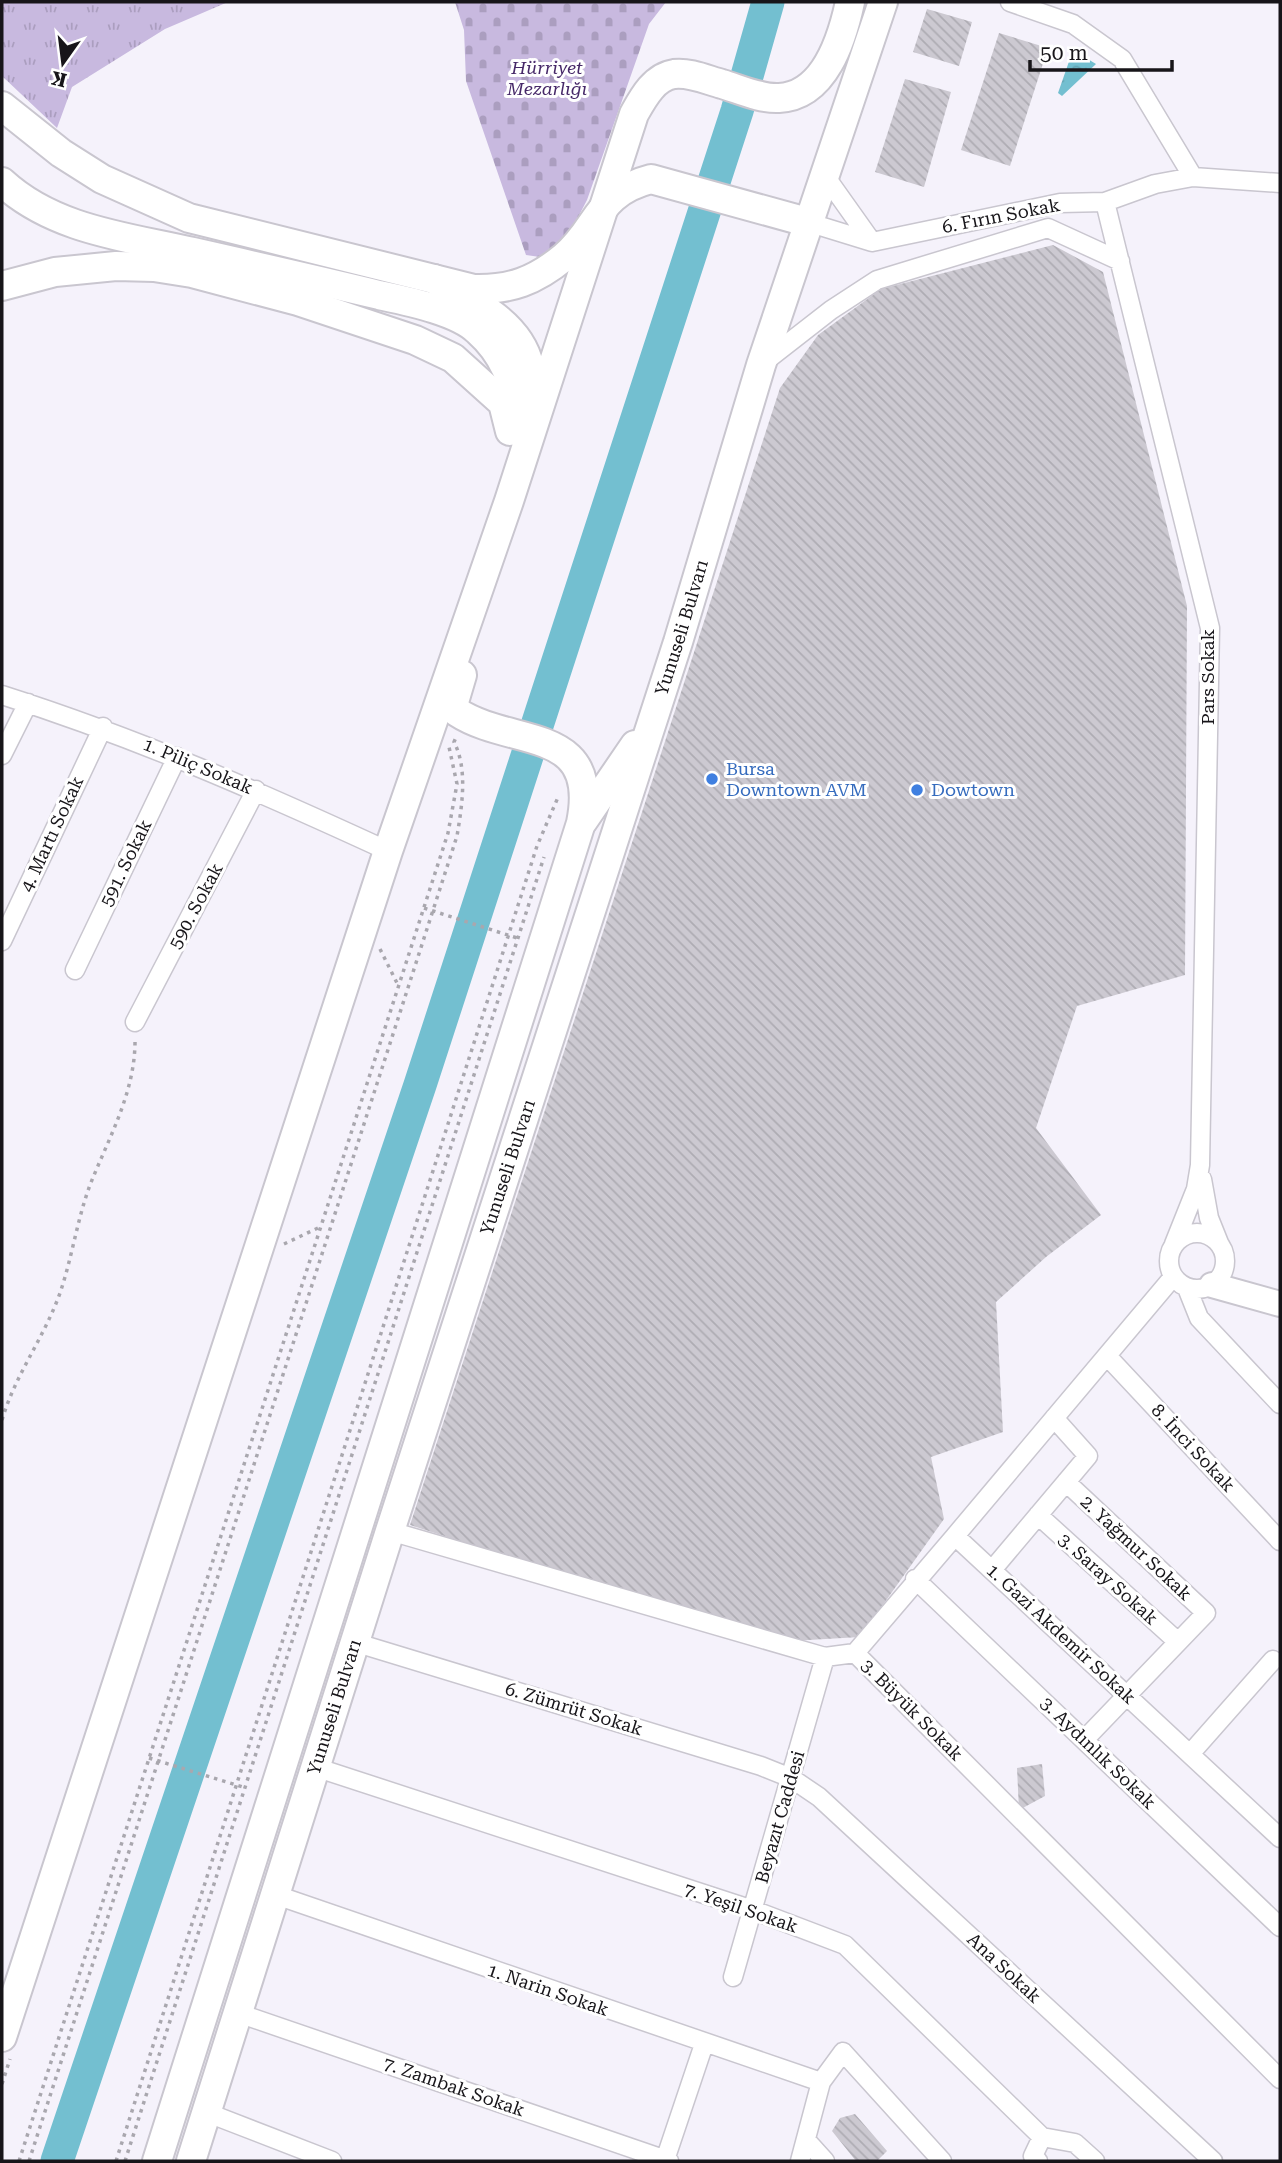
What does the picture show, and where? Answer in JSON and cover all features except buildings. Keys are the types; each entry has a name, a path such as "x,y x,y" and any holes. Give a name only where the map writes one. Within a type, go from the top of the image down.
{"main road":[{"path":"2,2037 388,851 509,501 634,114 654,83 673,74 691,75 765,97 796,95 831,62 850,2"},
{"name":"Yunuseli Bulvarı","path":"191,2161 318,1768 390,1531 657,706 761,365 823,173 883,2"},
{"path":"2,106 61,153 102,179 189,218 474,289 504,290 526,282 565,257 603,205 633,184 651,179 807,222"},
{"path":"2,182 14,193 83,228 125,240 170,247 399,299 442,312 476,328 503,358 515,388 522,420 522,461"},
{"path":"2,286 55,272 116,266 154,267 192,273 298,301 415,340 453,358 503,402 513,442 509,501"},
{"path":"434,279 492,314 511,331 528,362 534,421 532,473 525,503 454,702 457,712 567,757 582,778 586,798 581,823"},
{"path":"581,823 629,757 657,706"},
{"name":"Yunuseli Bulvarı","path":"157,2161 581,823"}],"street":[{"path":"1010,2 1073,24 1122,59 1193,177"},
{"path":"823,173 873,242"},
{"name":"6. Fırın Sokak","path":"807,222 873,242 1060,203 1105,202 1154,184 1193,177 1280,183"},
{"name":"Pars Sokak","path":"1105,202 1210,628 1200,1165"},
{"name":"6. Fırın Sokak","path":"761,365 831,310 877,281 1048,228 1120,261"},
{"name":"1. Piliç Sokak","path":"2,695 103,727 256,790 388,851"},
{"path":"2,755 28,703"},
{"name":"4. Martı Sokak","path":"2,941 103,727"},
{"name":"591. Sokak","path":"75,970 177,757"},
{"name":"590. Sokak","path":"135,1022 256,790"},
{"path":"1200,1165 1196,1189 1168,1261 1199,1318 1280,1404"},
{"path":"1180,1283 1196,1290 1212,1285 1224,1271 1224,1253 1209,1218 1200,1165"},
{"path":"1174,1244 1180,1238 1197,1233 1214,1238 1221,1245"},
{"path":"855,1653 915,1579 1107,1356 1180,1283"},
{"path":"1212,1285 1280,1304"},
{"name":"8. İnci Sokak","path":"1107,1356 1280,1541"},
{"name":"2. Yağmur Sokak","path":"992,1570 1088,1456 1054,1418"},
{"name":"2. Yağmur Sokak","path":"1066,1482 1206,1613 1178,1642"},
{"name":"3. Saray Sokak","path":"1038,1516 1178,1642"},
{"name":"3. Büyük Sokak","path":"390,1531 825,1657 855,1653 1280,2079"},
{"name":"1. Gazi Akdemir Sokak","path":"955,1535 1280,1838"},
{"name":"3. Aydınlık Sokak","path":"915,1579 1280,1927"},
{"path":"1084,1740 1178,1642"},
{"name":"6. Zümrüt Sokak","path":"357,1643 761,1766 791,1778"},
{"name":"Beyazıt Caddesi","path":"733,1977 825,1657"},
{"path":"1190,1754 1273,1660"},
{"name":"7. Yeşil Sokak","path":"318,1768 753,1910 845,1945 1042,2137"},
{"name":"Ana Sokak","path":"791,1778 819,1797 1213,2161"},
{"name":"1. Narin Sokak","path":"276,1895 821,2082"},
{"name":"7. Zambak Sokak","path":"238,2013 667,2161"},
{"path":"667,2161 704,2044"},
{"path":"800,2161 821,2082 843,2052 942,2161"},
{"path":"208,2113 332,2161"},
{"path":"1038,2161 1033,2156 1042,2137 1075,2143 1095,2161"},
{"path":"806,2140 825,2161"}],"path":[{"path":"19,2161 454,810 457,784 449,748 475,720"},
{"path":"29,2161 457,836 462,804 461,755 454,742 475,720"},
{"path":"116,2161 567,757"},
{"path":"424,908 501,933"},
{"path":"125,2161 517,938"},
{"path":"2,1420 12,1385 30,1359 59,1294 83,1205 127,1097 136,1065 135,1022"},
{"path":"149,1758 246,1788"}],"green space":[{"path":"2,2 228,2 165,29 72,87 57,128 2,76"},
{"name":"Hürriyet Mezarlığı","path":"455,2 666,2 649,24 587,200 572,229 558,247 540,257 526,255 466,81 464,30"}],"water":[{"path":"1073,50 1096,64 1062,96 1058,93"}],"waterway":[{"path":"57,2161 420,1085 737,111 768,2"}],"place":[{"name":"Bursa Downtown AVM","path":"712,779"},
{"name":"Dowtown","path":"917,790"}]}
